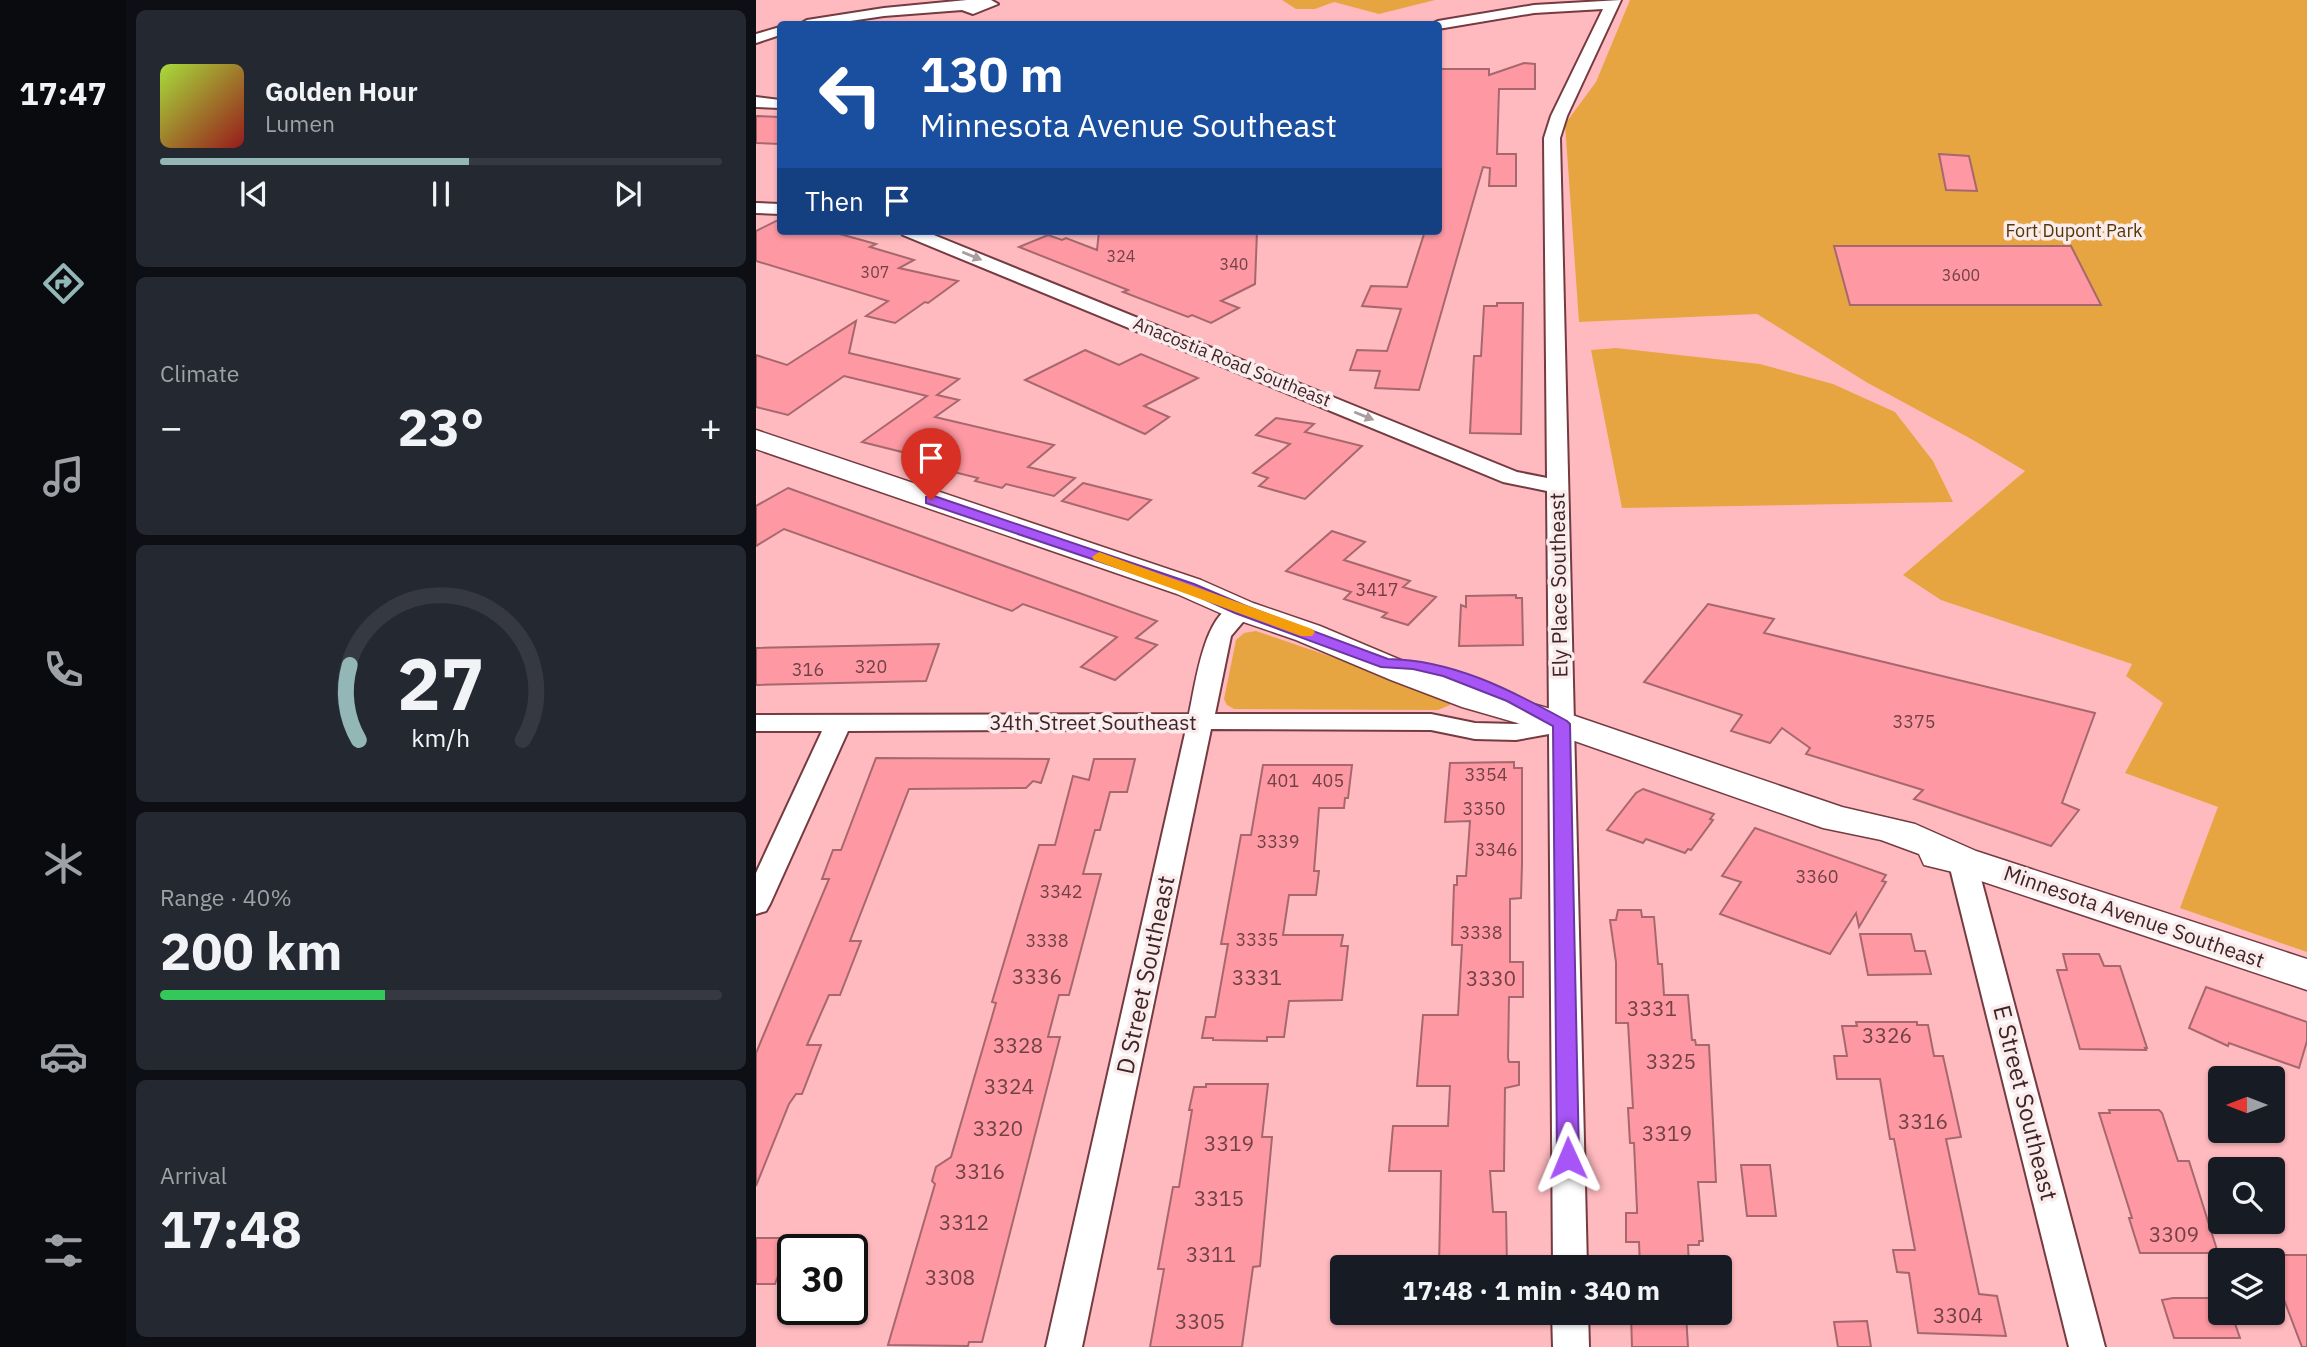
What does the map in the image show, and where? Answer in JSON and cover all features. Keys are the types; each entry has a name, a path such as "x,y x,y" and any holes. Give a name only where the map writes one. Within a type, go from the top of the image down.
{"main road":[{"name":"Minnesota Avenue Southeast","path":"756,439 1189,587 1226,604 1475,699 1562,724 1838,819 1847,830 1918,853 1962,860 2307,975"},
{"name":"Minnesota Avenue Southeast","path":"756,447 1181,594 1226,604"},
{"name":"Minnesota Avenue Southeast","path":"1386,664 1413,664 1448,672 1512,698 1562,724"}],"street":[{"path":"1442,24 1534,9 1613,2"},
{"name":"Ely Place Southeast","path":"1570,1255 1552,138 1559,116 1613,2"},
{"path":"826,21 884,12 964,6"},
{"path":"756,39 777,32"},
{"path":"756,102 777,104"},
{"path":"756,208 777,209"},
{"name":"Anacostia Road Southeast","path":"919,235 1511,477 1557,487"},
{"name":"D Street Southeast","path":"1064,1347 1226,604"},
{"name":"34th Street Southeast","path":"1431,722 1460,711 1475,699"},
{"name":"34th Street Southeast","path":"756,723 1384,721 1431,722 1475,731 1516,732 1562,724"},
{"path":"756,904 838,724"},
{"name":"E Street Southeast","path":"1962,860 2087,1347"},
{"path":"1570,1325 1571,1347"}],"green space":[{"path":"1282,0 1435,0 1379,14 1334,2 1315,9 1296,9"},
{"name":"Fort Dupont Park","path":"1630,0 2307,0 2307,952 2180,908 2218,807 2125,773 2163,703 2126,676 2132,664 1941,600 1903,575 2025,471 1866,382 1757,314 1579,322 1565,124 1596,82"},
{"path":"1616,348 1760,364 1833,384 1895,412 1933,461 1953,502 1622,508 1591,350"},
{"path":"1256,631 1446,696 1450,705 1438,710 1234,709 1227,705 1224,699 1236,640 1244,633"}],"building":[{"path":"1524,63 1535,64 1535,89 1499,89 1497,154 1516,154 1516,186 1489,186 1490,168 1483,167 1419,390 1375,388 1380,371 1350,370 1357,350 1387,351 1401,309 1362,306 1371,286 1407,287 1424,235 1442,235 1442,69 1489,69 1489,75"},
{"path":"756,116 777,117 777,144 756,143"},
{"path":"1939,154 1969,156 1977,191 1946,190"},
{"path":"777,220 777,235 843,235 876,244 870,247 914,260 899,268 958,281 895,323 866,316 888,301 756,261 756,231"},
{"path":"1048,235 1062,240 1066,238 1097,250 1099,235 1257,235 1255,284 1221,301 1239,308 1211,323 1123,292 1128,290 1019,247"},
{"path":"1834,246 2071,246 2101,305 1850,305"},
{"path":"1497,303 1523,303 1521,434 1470,433 1474,356 1481,356 1484,306 1497,306"},
{"path":"856,321 849,353 959,379 937,395 959,400 935,417 1054,445 1028,467 1075,478 1054,496 1006,484 1002,488 975,481 978,478 918,463 926,458 862,442 927,396 844,376 788,415 756,407 756,355 787,365"},
{"path":"1085,350 1119,365 1141,354 1198,378 1144,406 1169,417 1145,434 1025,380"},
{"path":"1276,418 1314,424 1305,432 1362,446 1305,499 1259,486 1268,478 1253,473 1290,444 1256,435"},
{"path":"1083,483 1151,500 1128,520 1062,501"},
{"path":"788,488 1157,621 1136,638 1157,645 1115,680 1081,667 1117,637 1023,604 1012,611 784,529 756,546 756,506"},
{"path":"1332,531 1365,542 1344,560 1410,581 1403,587 1436,597 1408,625 1382,617 1387,613 1344,599 1351,592 1286,571"},
{"path":"1516,595 1516,598 1522,598 1523,645 1459,646 1461,605 1466,607 1466,596"},
{"path":"1708,604 1774,619 1764,633 2095,713 2062,803 2079,810 2051,846 1914,799 1923,790 1806,754 1810,748 1782,728 1770,743 1731,731 1742,715 1644,682"},
{"path":"939,644 926,681 756,685 756,648"},
{"path":"876,758 1049,759 1041,783 1033,781 1026,788 909,789 850,941 861,941 840,995 829,995 807,1045 821,1045 802,1094 796,1094 789,1104 756,1186 756,1053 829,879 822,879 833,850 841,850"},
{"path":"1094,759 1135,759 1127,792 1110,792 1100,830 1095,830 1083,874 1101,874 1069,995 1059,995 1048,1037 1060,1037 982,1342 969,1342 968,1346 888,1345 935,1184 932,1181 936,1167 951,1157 996,1003 992,1002 1039,845 1055,845 1073,776 1089,780"},
{"path":"1514,762 1514,768 1522,768 1521,898 1510,899 1510,962 1523,962 1523,997 1509,997 1508,1058 1509,1062 1519,1062 1519,1085 1505,1088 1504,1171 1490,1171 1493,1212 1506,1212 1507,1255 1439,1255 1441,1171 1389,1171 1393,1126 1448,1126 1450,1086 1417,1086 1423,1015 1458,1015 1462,945 1452,945 1454,885 1457,885 1457,876 1466,876 1470,821 1445,822 1450,763"},
{"path":"1263,765 1352,765 1348,798 1345,798 1344,808 1319,808 1314,871 1319,871 1316,895 1289,895 1283,935 1343,935 1341,946 1348,946 1342,1000 1289,1001 1284,1037 1267,1037 1267,1041 1202,1038 1206,1017 1215,1017 1228,944 1221,944 1241,835 1251,835"},
{"path":"1643,789 1714,814 1710,819 1713,820 1691,850 1688,849 1685,853 1646,839 1643,843 1607,830 1636,793"},
{"path":"1755,828 1886,875 1882,881 1886,882 1859,927 1856,913 1830,954 1720,914 1741,882 1722,876"},
{"path":"1618,910 1641,910 1642,917 1654,917 1664,995 1688,995 1692,1040 1695,1040 1696,1045 1709,1045 1716,1182 1698,1182 1703,1241 1699,1241 1699,1245 1688,1245 1688,1255 1640,1255 1639,1242 1626,1242 1626,1213 1637,1213 1637,1209 1634,1143 1630,1143 1628,1108 1633,1108 1628,1023 1616,1023 1616,962 1610,920 1616,920"},
{"path":"1860,934 1911,934 1915,951 1925,951 1931,974 1868,975"},
{"path":"2063,954 2099,954 2104,966 2120,966 2146,1050 2080,1049 2057,970 2067,970"},
{"path":"2206,987 2307,1022 2307,1041 2299,1068 2229,1043 2228,1046 2189,1028"},
{"path":"1856,1022 1917,1022 1917,1025 1928,1025 1934,1056 1943,1056 1961,1137 1946,1139 1979,1294 1997,1296 2006,1336 1918,1333 1909,1273 1897,1272 1893,1250 1915,1250 1894,1139 1890,1139 1880,1079 1837,1079 1834,1056 1847,1056 1842,1026 1857,1026"},
{"path":"1206,1084 1268,1084 1262,1137 1272,1137 1260,1266 1253,1267 1242,1347 1150,1347 1164,1269 1158,1269 1173,1187 1179,1187 1192,1110 1189,1110 1194,1087 1206,1087"},
{"path":"2109,1110 2159,1110 2162,1113 2178,1161 2189,1161 2208,1221 2208,1234 2212,1234 2216,1248 2208,1248 2208,1253 2140,1253 2129,1218 2132,1218 2099,1113 2110,1113"},
{"path":"1741,1165 1770,1165 1776,1216 1747,1216"},
{"path":"756,1238 777,1238 775,1284 756,1284"},
{"path":"2285,1255 2307,1255 2307,1347 2302,1347 2285,1302"},
{"path":"2208,1298 2208,1325 2236,1325 2240,1338 2174,1338 2162,1300"},
{"path":"1867,1321 1871,1347 1838,1347 1834,1322"},
{"path":"1631,1325 1687,1325 1688,1347 1632,1347"}],"slow traffic":[{"path":"1099,557 1189,587 1241,610 1307,632"}],"route":[{"path":"931,500 1189,587 1241,610 1386,664 1413,664 1448,672 1512,698 1562,724 1568,1158"}]}
